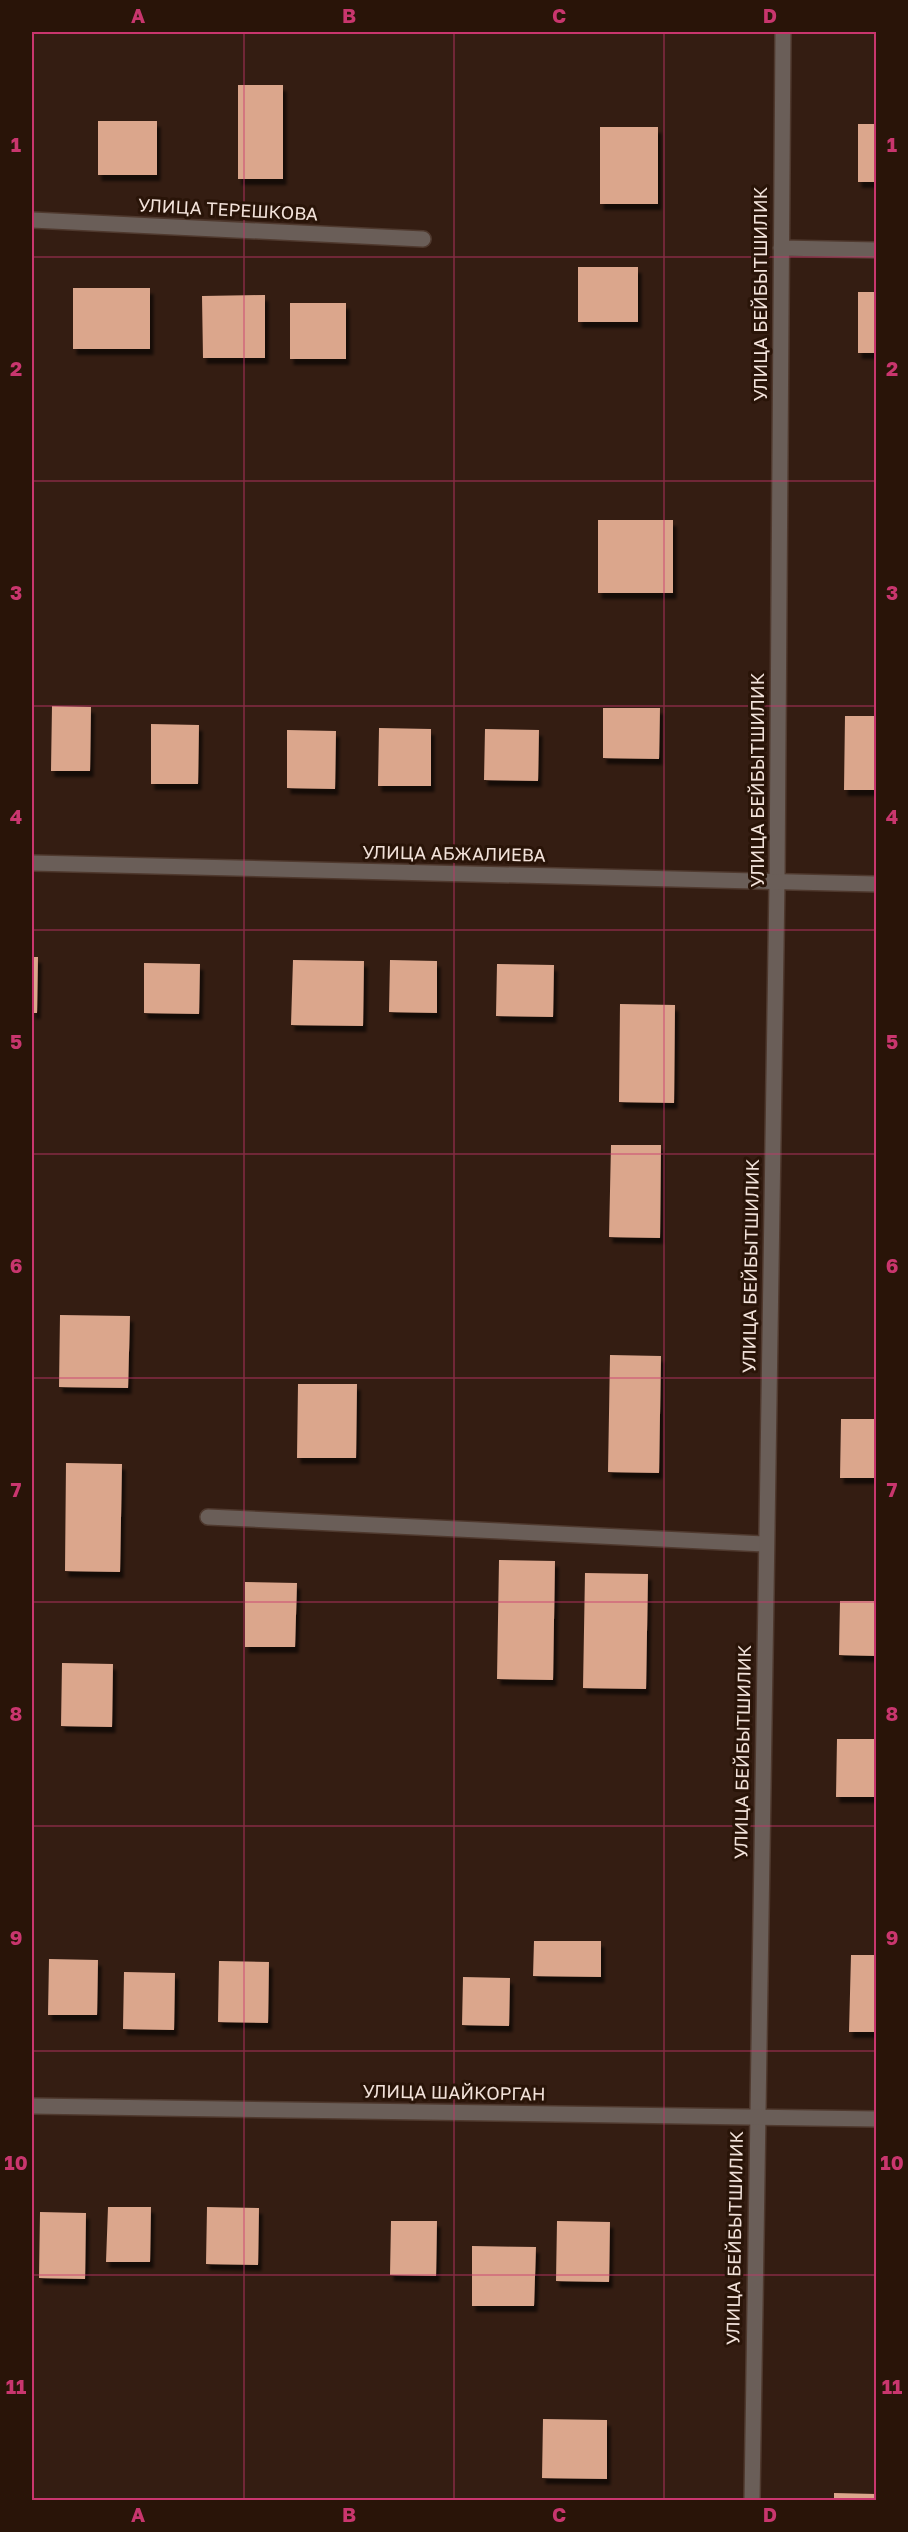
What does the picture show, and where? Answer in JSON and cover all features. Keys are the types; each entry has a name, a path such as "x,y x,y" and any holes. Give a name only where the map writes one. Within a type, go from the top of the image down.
{"street":[{"name":"УЛИЦА БЕЙБЫТШИЛИК","path":"752,2500 756,2118 777,882 783,32"},
{"name":"УЛИЦА ТЕРЕШКОВА","path":"32,220 423,240"},
{"path":"781,248 876,250"},
{"name":"УЛИЦА АБЖАЛИЕВА","path":"32,864 876,884"},
{"path":"208,1517 766,1544"},
{"name":"УЛИЦА ШАЙКОРГАН","path":"32,2106 876,2119"}],"building":[{"path":"238,85 283,85 283,179 238,179"},
{"path":"98,121 157,121 157,175 98,175"},
{"path":"858,124 876,124 876,182 858,182"},
{"path":"600,127 658,127 658,204 600,204"},
{"path":"578,267 638,267 638,322 578,322"},
{"path":"73,288 150,288 150,349 73,349"},
{"path":"858,292 876,292 876,353 858,353"},
{"path":"265,295 265,358 203,358 202,296"},
{"path":"290,303 346,303 346,359 290,359"},
{"path":"598,520 673,520 673,593 598,593"},
{"path":"52,706 91,707 90,771 51,771"},
{"path":"603,708 660,708 659,759 603,758"},
{"path":"845,716 876,716 876,790 844,790"},
{"path":"151,724 199,725 198,784 151,784"},
{"path":"379,728 431,729 431,786 378,786"},
{"path":"485,729 539,730 538,781 484,780"},
{"path":"287,730 336,731 335,789 287,788"},
{"path":"32,957 38,957 37,1013 32,1013"},
{"path":"293,960 364,961 363,1026 291,1025"},
{"path":"390,960 437,961 437,1013 389,1012"},
{"path":"144,963 200,964 199,1014 144,1013"},
{"path":"497,964 554,965 553,1017 496,1016"},
{"path":"620,1004 675,1005 674,1103 619,1102"},
{"path":"611,1145 661,1145 660,1238 609,1237"},
{"path":"60,1315 130,1316 128,1388 59,1387"},
{"path":"610,1355 661,1356 659,1473 608,1472"},
{"path":"298,1384 357,1384 356,1458 297,1458"},
{"path":"841,1419 876,1419 876,1478 840,1478"},
{"path":"66,1463 122,1464 120,1572 65,1571"},
{"path":"499,1560 555,1561 553,1680 497,1679"},
{"path":"585,1573 648,1574 646,1689 583,1688"},
{"path":"245,1582 297,1583 295,1647 245,1647"},
{"path":"840,1601 876,1601 876,1656 839,1655"},
{"path":"62,1663 113,1664 112,1727 61,1726"},
{"path":"837,1739 876,1739 876,1797 836,1797"},
{"path":"534,1941 601,1941 601,1977 533,1976"},
{"path":"851,1955 876,1955 876,2032 849,2032"},
{"path":"49,1959 98,1960 97,2015 48,2015"},
{"path":"219,1961 269,1962 268,2023 218,2022"},
{"path":"124,1972 175,1973 174,2030 123,2029"},
{"path":"463,1977 510,1978 509,2026 462,2025"},
{"path":"108,2207 151,2207 150,2262 106,2262"},
{"path":"207,2207 259,2208 258,2265 206,2264"},
{"path":"40,2212 86,2213 85,2279 39,2278"},
{"path":"391,2221 437,2221 436,2276 390,2275"},
{"path":"557,2221 610,2222 609,2282 556,2281"},
{"path":"472,2246 536,2247 534,2306 472,2306"},
{"path":"543,2419 607,2420 607,2479 542,2478"},
{"path":"834,2493 876,2494 876,2500 834,2500"}]}
